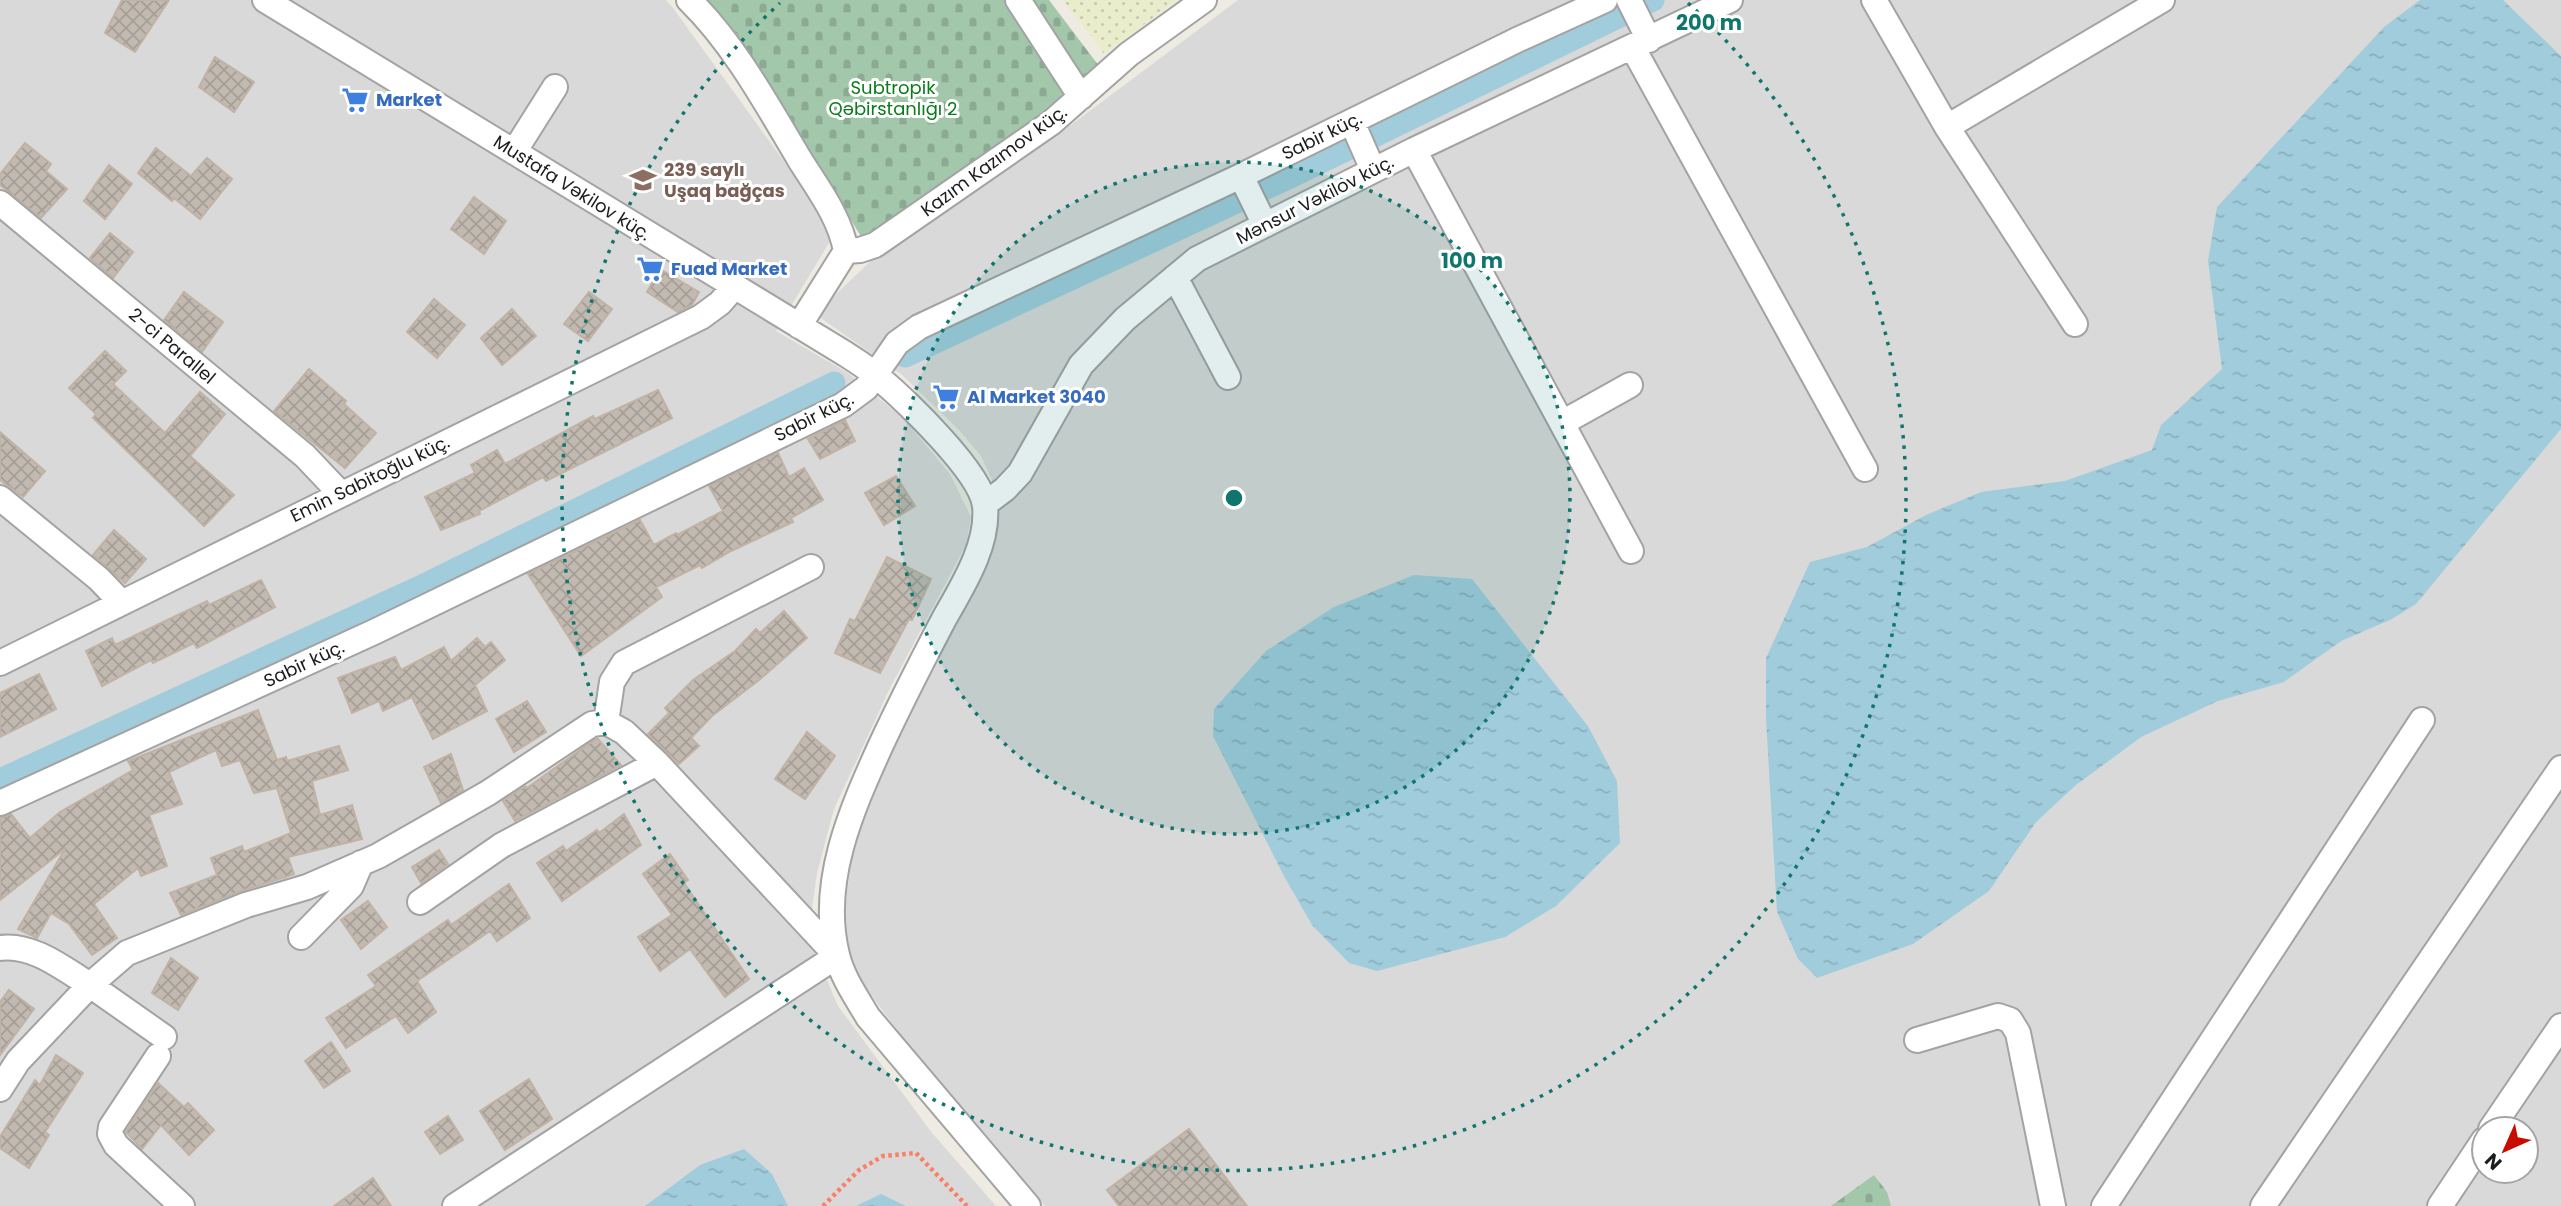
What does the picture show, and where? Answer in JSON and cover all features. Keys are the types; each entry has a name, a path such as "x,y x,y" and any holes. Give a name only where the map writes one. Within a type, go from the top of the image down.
{"street":[{"name":"Mustafa Vəkilov küç.","path":"265,0 876,375 905,401 956,456 972,478 985,504"},
{"path":"1018,0 1081,97"},
{"name":"Kazım Kazımov küç.","path":"846,251 875,245 1051,123 1129,54 1204,0"},
{"name":"Sabir küç.","path":"0,803 374,632 843,405 858,396 897,343 919,327 1241,176 1517,40 1605,0"},
{"path":"1629,0 1641,44 1865,469"},
{"name":"Mənsur Vəkilov küç.","path":"985,504 1020,473 1081,365 1125,319 1197,259 1414,150 1730,0"},
{"path":"1874,0 1947,127 2075,324"},
{"path":"1947,127 2162,0"},
{"path":"702,4 839,223 846,251 799,326"},
{"path":"514,152 555,87"},
{"path":"1352,122 1373,170"},
{"path":"1414,150 1631,551"},
{"path":"1241,176 1265,225"},
{"name":"2-ci Parallel","path":"0,203 305,456 340,493"},
{"path":"1175,277 1228,377"},
{"name":"Emin Sabitoğlu küç.","path":"0,663 701,317 734,287"},
{"path":"1562,423 1630,385"},
{"path":"0,498 99,579 121,603"},
{"path":"985,504 983,529 976,555 909,686 849,821 840,848 833,889 833,923 837,956 868,1017 1028,1206"},
{"path":"606,722 612,682 624,663 811,567"},
{"path":"2104,1206 2422,720"},
{"path":"0,1089 18,1061 90,985 127,953 246,905 307,887 361,863 488,793 592,724 606,722 624,732 657,763 837,956"},
{"path":"420,902 502,845 657,763"},
{"path":"2263,1206 2561,768"},
{"path":"302,937 351,886 361,863"},
{"path":"0,948 13,946 34,953 90,985 161,1047 111,1127 110,1134 116,1145 182,1206"},
{"path":"455,1206 837,956"},
{"path":"1917,1040 1998,1016 2010,1020 2018,1033 2053,1206"},
{"path":"2501,1115 2561,1026"},
{"path":"2440,1206 2470,1161"}],"path":[{"path":"823,1206 859,1170 883,1156 916,1153 967,1206"}],"shaded area":[{"path":"0,0 666,0 673,8 796,178 833,236 776,331 848,373 904,419 950,474 971,517 966,545 890,688 834,809 817,873 812,909 815,952 838,1006 932,1133 996,1206 0,1206"},
{"path":"1238,0 2561,0 2561,1206 1045,1206 931,1076 869,992 851,961 844,914 853,847 869,796 997,507 992,480 981,456 959,430 901,374 815,314 874,258 1067,128"}],"green space":[{"name":"Subtropik Qəbirstanlığı 2","path":"705,0 1049,0 1099,66 1042,118 862,238 737,34"},
{"path":"1063,0 1177,0 1104,54"},
{"path":"1874,1175 1887,1192 1891,1206 1831,1206"}],"water":[{"path":"2420,0 2503,0 2561,56 2561,429 2416,604 2392,619 2341,641 2284,682 2218,701 2141,737 2076,785 2036,822 1989,891 1913,944 1817,978 1798,959 1777,912 1766,718 1766,658 1810,562 1867,547 1926,515 1981,492 2065,481 2152,450 2161,425 2222,369 2208,261 2217,207 2384,27"},
{"path":"1414,575 1472,579 1588,726 1617,781 1620,843 1556,906 1505,937 1377,971 1349,963 1312,925 1213,736 1214,709 1266,651 1334,607"},
{"path":"744,1149 772,1174 788,1206 645,1206 700,1165"},
{"path":"881,1194 906,1206 856,1206"}],"building":[{"path":"122,0 169,0 135,52 105,33"},
{"path":"215,57 254,82 234,112 199,87"},
{"path":"25,143 51,164 46,171 67,189 41,218 0,185 0,174"},
{"path":"156,148 191,176 207,158 232,179 200,219 174,198 172,201 138,173"},
{"path":"109,165 132,184 105,219 84,201"},
{"path":"474,197 506,221 484,254 451,229"},
{"path":"110,233 133,252 113,278 90,258"},
{"path":"660,269 699,292 692,305 678,312 647,292"},
{"path":"184,292 223,322 202,352 164,320"},
{"path":"589,292 612,309 588,341 564,324"},
{"path":"434,299 465,325 437,358 407,332"},
{"path":"512,309 536,336 502,365 481,338"},
{"path":"105,351 126,371 113,384 165,433 200,392 225,414 190,456 234,495 204,526 93,418 96,414 69,388"},
{"path":"309,369 346,401 344,404 376,433 345,468 274,411"},
{"path":"658,390 672,418 546,481 543,477 479,511 480,514 441,530 425,497 475,473 471,465 497,450 505,464 593,416 595,419"},
{"path":"845,420 855,441 820,459 808,439"},
{"path":"0,432 45,471 23,497 0,480"},
{"path":"778,453 789,477 804,468 823,500 791,518 793,522 702,568 700,565 656,587 662,597 581,656 528,574 640,520 654,545 676,533 677,535 723,511 709,486"},
{"path":"896,476 915,506 884,525 865,493"},
{"path":"114,530 146,559 125,583 93,555"},
{"path":"887,557 931,579 912,620 909,619 880,673 835,653 850,619 855,621"},
{"path":"261,580 275,607 197,648 194,643 153,663 151,660 102,686 86,651 112,638 115,645 207,601 209,605"},
{"path":"784,611 807,638 712,716 691,738 699,746 679,764 648,734 669,713 665,708 693,680 735,651 756,629 760,633"},
{"path":"477,638 485,647 491,642 505,660 475,685 487,711 433,739 412,697 383,711 379,701 352,713 338,678 395,657 401,670 444,647 451,661"},
{"path":"39,674 56,709 0,737 0,693"},
{"path":"527,701 546,732 514,752 496,719"},
{"path":"258,710 277,760 286,757 287,761 339,746 348,770 312,781 320,815 352,805 362,839 288,857 294,874 181,915 170,893 217,875 211,858 242,846 244,852 291,833 277,788 254,793 240,760 222,766 216,750 169,772 182,804 149,815 167,866 141,876 138,868 94,904 117,938 92,955 69,924 51,913 37,938 18,929 65,849 0,900 0,818 11,814 30,838 60,812 133,770 128,761"},
{"path":"807,732 835,756 805,799 775,779"},
{"path":"597,738 621,765 515,821 503,801 525,786 527,788"},
{"path":"451,754 463,790 441,803 424,767"},
{"path":"624,814 641,845 562,901 537,863 563,846 566,851 597,830 599,833"},
{"path":"439,850 448,864 421,883 412,867"},
{"path":"670,854 688,880 684,883 749,979 725,997 690,949 660,971 638,937 672,915 643,874"},
{"path":"509,884 530,918 497,941 490,931 417,981 436,1012 408,1033 396,1016 346,1048 326,1018 376,986 368,975 448,920 451,925"},
{"path":"368,901 387,927 361,949 341,920"},
{"path":"171,958 198,978 178,1010 152,993"},
{"path":"9,990 34,1009 0,1055 0,1002"},
{"path":"331,1042 350,1071 324,1088 305,1061"},
{"path":"56,1055 83,1073 45,1132 49,1135 29,1168 0,1148 0,1137 35,1080 40,1085"},
{"path":"529,1079 552,1119 505,1150 480,1111"},
{"path":"158,1083 184,1107 188,1103 214,1130 189,1155 161,1125 142,1149 126,1132"},
{"path":"448,1116 463,1140 440,1154 425,1132"},
{"path":"1189,1129 1247,1206 1119,1206 1107,1190"},
{"path":"373,1178 391,1206 334,1206"}],"waterway":[{"path":"905,356 1288,178 1653,0"},
{"path":"0,780 420,587 834,383"}],"place":[{"name":"Market","path":"355,100"},
{"name":"239 saylı Uşaq bağças","path":"643,180"},
{"name":"Fuad Market","path":"650,269"},
{"name":"Al Market 3040","path":"946,397"}]}
